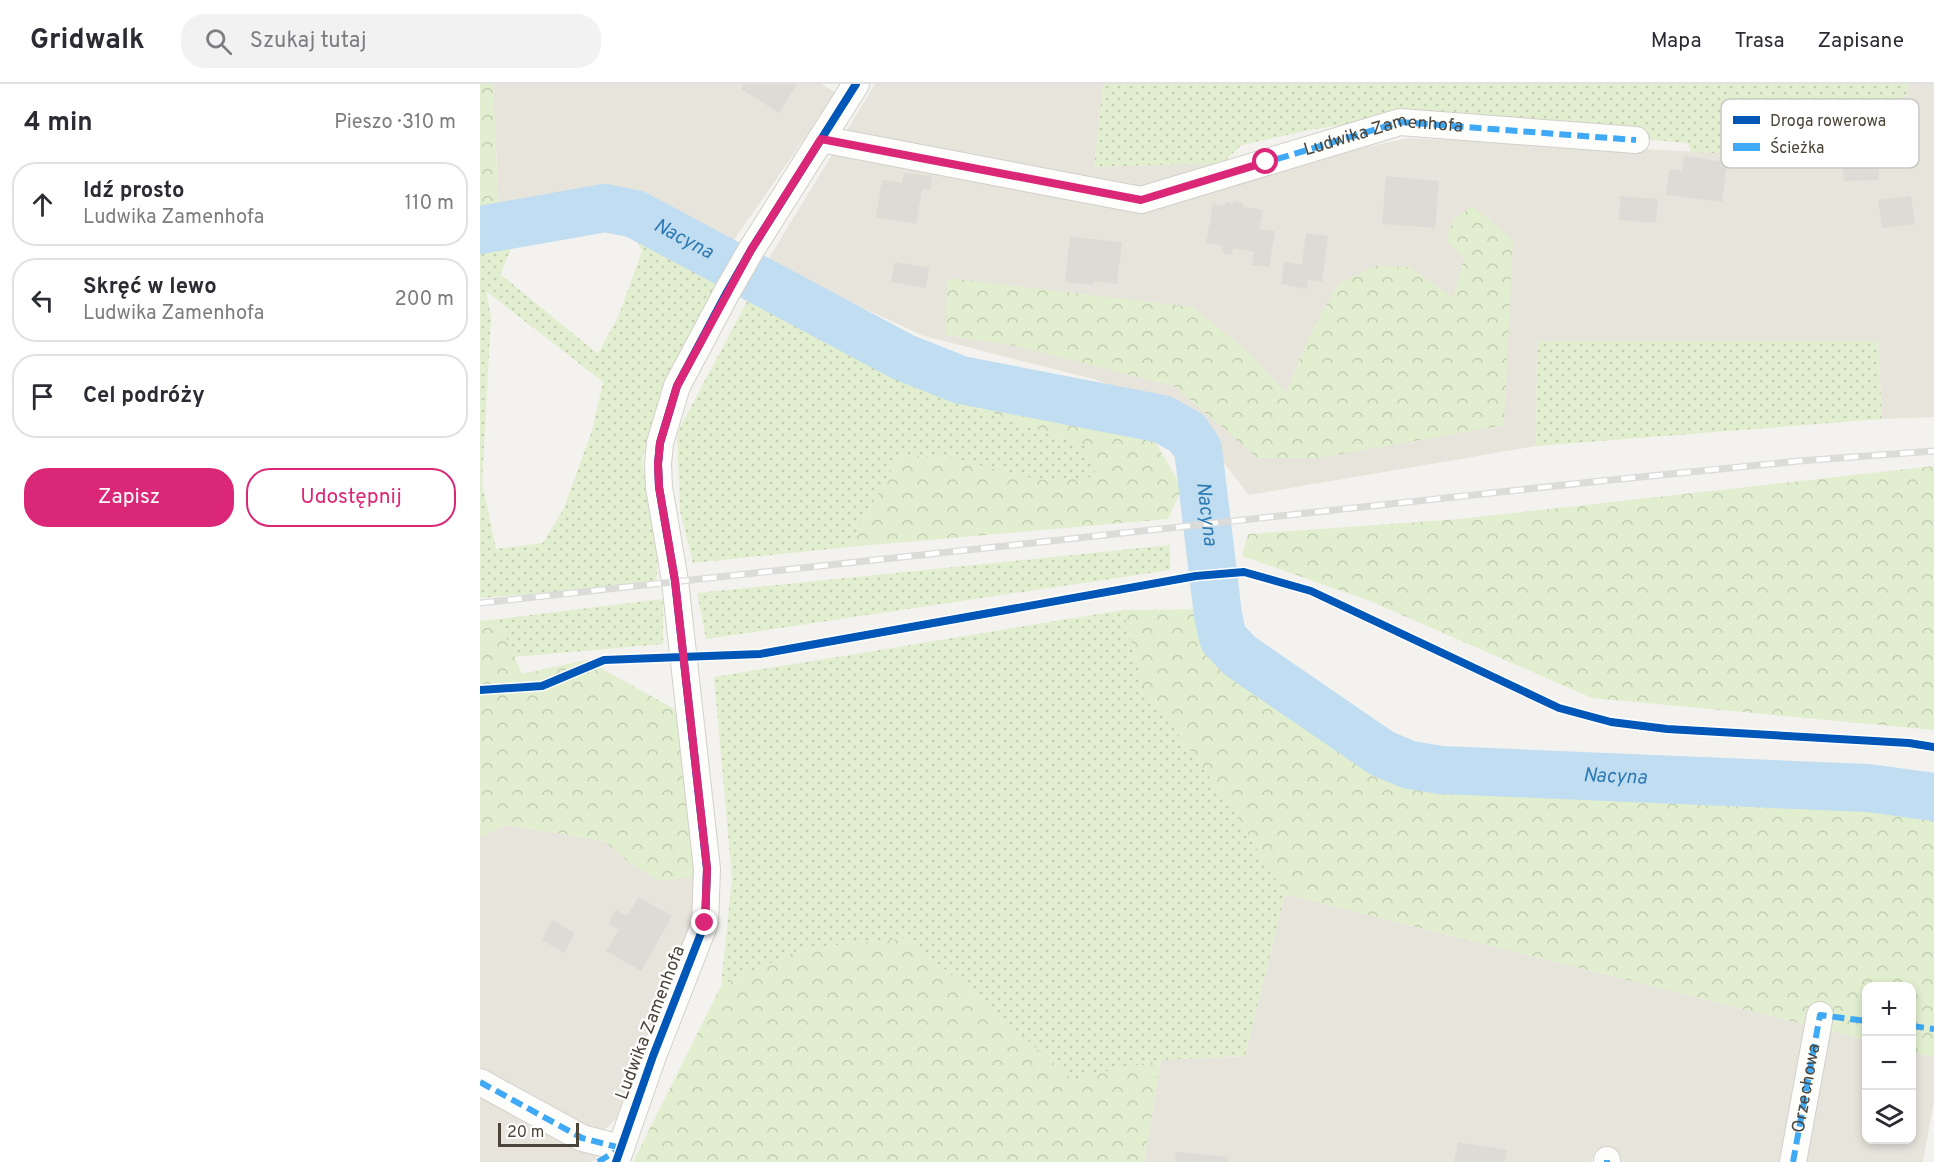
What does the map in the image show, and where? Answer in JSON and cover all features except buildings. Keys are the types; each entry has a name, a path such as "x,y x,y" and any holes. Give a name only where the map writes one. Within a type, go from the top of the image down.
{"street":[{"name":"Ludwika Zamenhofa","path":"619,1155 653,1056 705,923 707,868 675,581 663,517 658,464 660,443 677,386 727,292 856,84"},
{"name":"Ludwika Zamenhofa","path":"821,139 1141,200 1400,122 1636,140"},
{"name":"Orzechowa","path":"1793,1162 1820,1015"},
{"path":"480,1082 582,1138 619,1155"},
{"path":"598,1162 619,1155"}],"shaded area":[{"path":"493,84 821,84 836,93 734,240 672,207 586,193 499,211"},
{"path":"875,84 1103,84 1094,167 1304,160 1409,138 1721,153 1721,168 1919,168 1919,99 1905,99 1909,84 1934,84 1934,417 1882,419 1878,341 1537,341 1536,446 1249,495 1193,424 1097,380 924,336 766,263"},
{"path":"506,825 604,841 627,861 699,876 695,921 670,987 650,1005 660,1014 616,1119 603,1131 586,1133 480,1075 480,837"},
{"path":"1285,894 1862,1039 1862,1144 1916,1144 1916,1053 1934,1057 1934,1101 1923,1162 1613,1162 1614,1156 1595,1151 1591,1162 1144,1162 1161,1060 1245,1056"},
{"path":"480,1088 568,1135 597,1158 591,1162 480,1162"}],"green space":[{"path":"480,84 493,84 499,211 480,217"},
{"path":"1103,84 1909,84 1905,99 1721,99 1721,153 1691,152 1688,143 1397,117 1315,129 1241,145 1223,163 1094,167"},
{"path":"1472,206 1513,240 1504,425 1318,458 1258,458 1174,386 1016,346 946,335 947,278 1192,307 1245,349 1286,393 1309,337 1338,284 1375,266 1409,267 1453,298 1464,258 1446,241 1454,219"},
{"path":"612,214 626,231 606,225 516,238 500,274 598,354 619,315 642,251 621,216 725,271 664,394 642,460 659,540 656,584 480,598 480,235 572,218","holes":["486,291 603,382 592,431 563,510 543,543 496,549 482,483 491,317"]},
{"path":"751,294 815,335 928,391 1085,446 1098,477 1038,480 949,458 900,455 848,547 693,563 680,511 677,433"},
{"path":"1537,341 1878,341 1882,419 1536,446"},
{"path":"957,392 1018,402 1150,433 1182,488 1168,519 848,547 900,455 949,458 1038,480 1097,477 1085,446 951,399"},
{"path":"1934,466 1934,730 1592,698 1370,601 1242,556 1248,534 1460,519"},
{"path":"1170,545 1170,570 706,639 697,593"},
{"path":"663,599 663,644 514,657 498,619"},
{"path":"1202,609 1214,650 1260,685 1375,763 1430,779 1862,797 1934,807 1934,1057 1916,1053 1916,982 1862,982 1862,1039 1285,894 1226,799 1143,686 1123,610"},
{"path":"1123,610 1143,686 1226,799 1285,894 1245,1056 1161,1060 1072,1079 908,938 802,949 721,986 732,878 714,677"},
{"path":"498,619 522,674 586,660 678,711 699,876 659,881 627,861 604,841 506,825 480,837 480,621"},
{"path":"908,938 1072,1079 1161,1060 1144,1162 633,1162 721,986 802,949"}],"waterway":[{"name":"Nacyna","path":"480,230 605,208 635,214 903,357 961,380 1162,419 1187,433 1198,449 1218,615 1223,638 1240,656 1383,754 1410,765 1441,770 1868,788 1934,797"}],"railway":[{"path":"480,603 1601,481 1799,461 1934,451"}],"marked path":[{"path":"821,139 1141,200 1400,122 1636,140"},
{"path":"1793,1162 1820,1015 1862,1020"},
{"path":"1916,1027 1934,1029"},
{"path":"480,1082 582,1138 621,1148"},
{"path":"598,1162 621,1148"}],"cycle path":[{"path":"616,1162 653,1056 705,923 707,869 675,581 659,487 660,443 677,386 727,292 856,84"},
{"path":"480,690 542,686 604,660 760,654 1196,576 1244,572 1311,591 1559,708 1611,722 1667,729 1909,743 1934,747"}],"route":[{"path":"705,923 707,868 675,581 659,487 660,443 677,386 751,250 821,139 1141,200 1266,162"}]}
